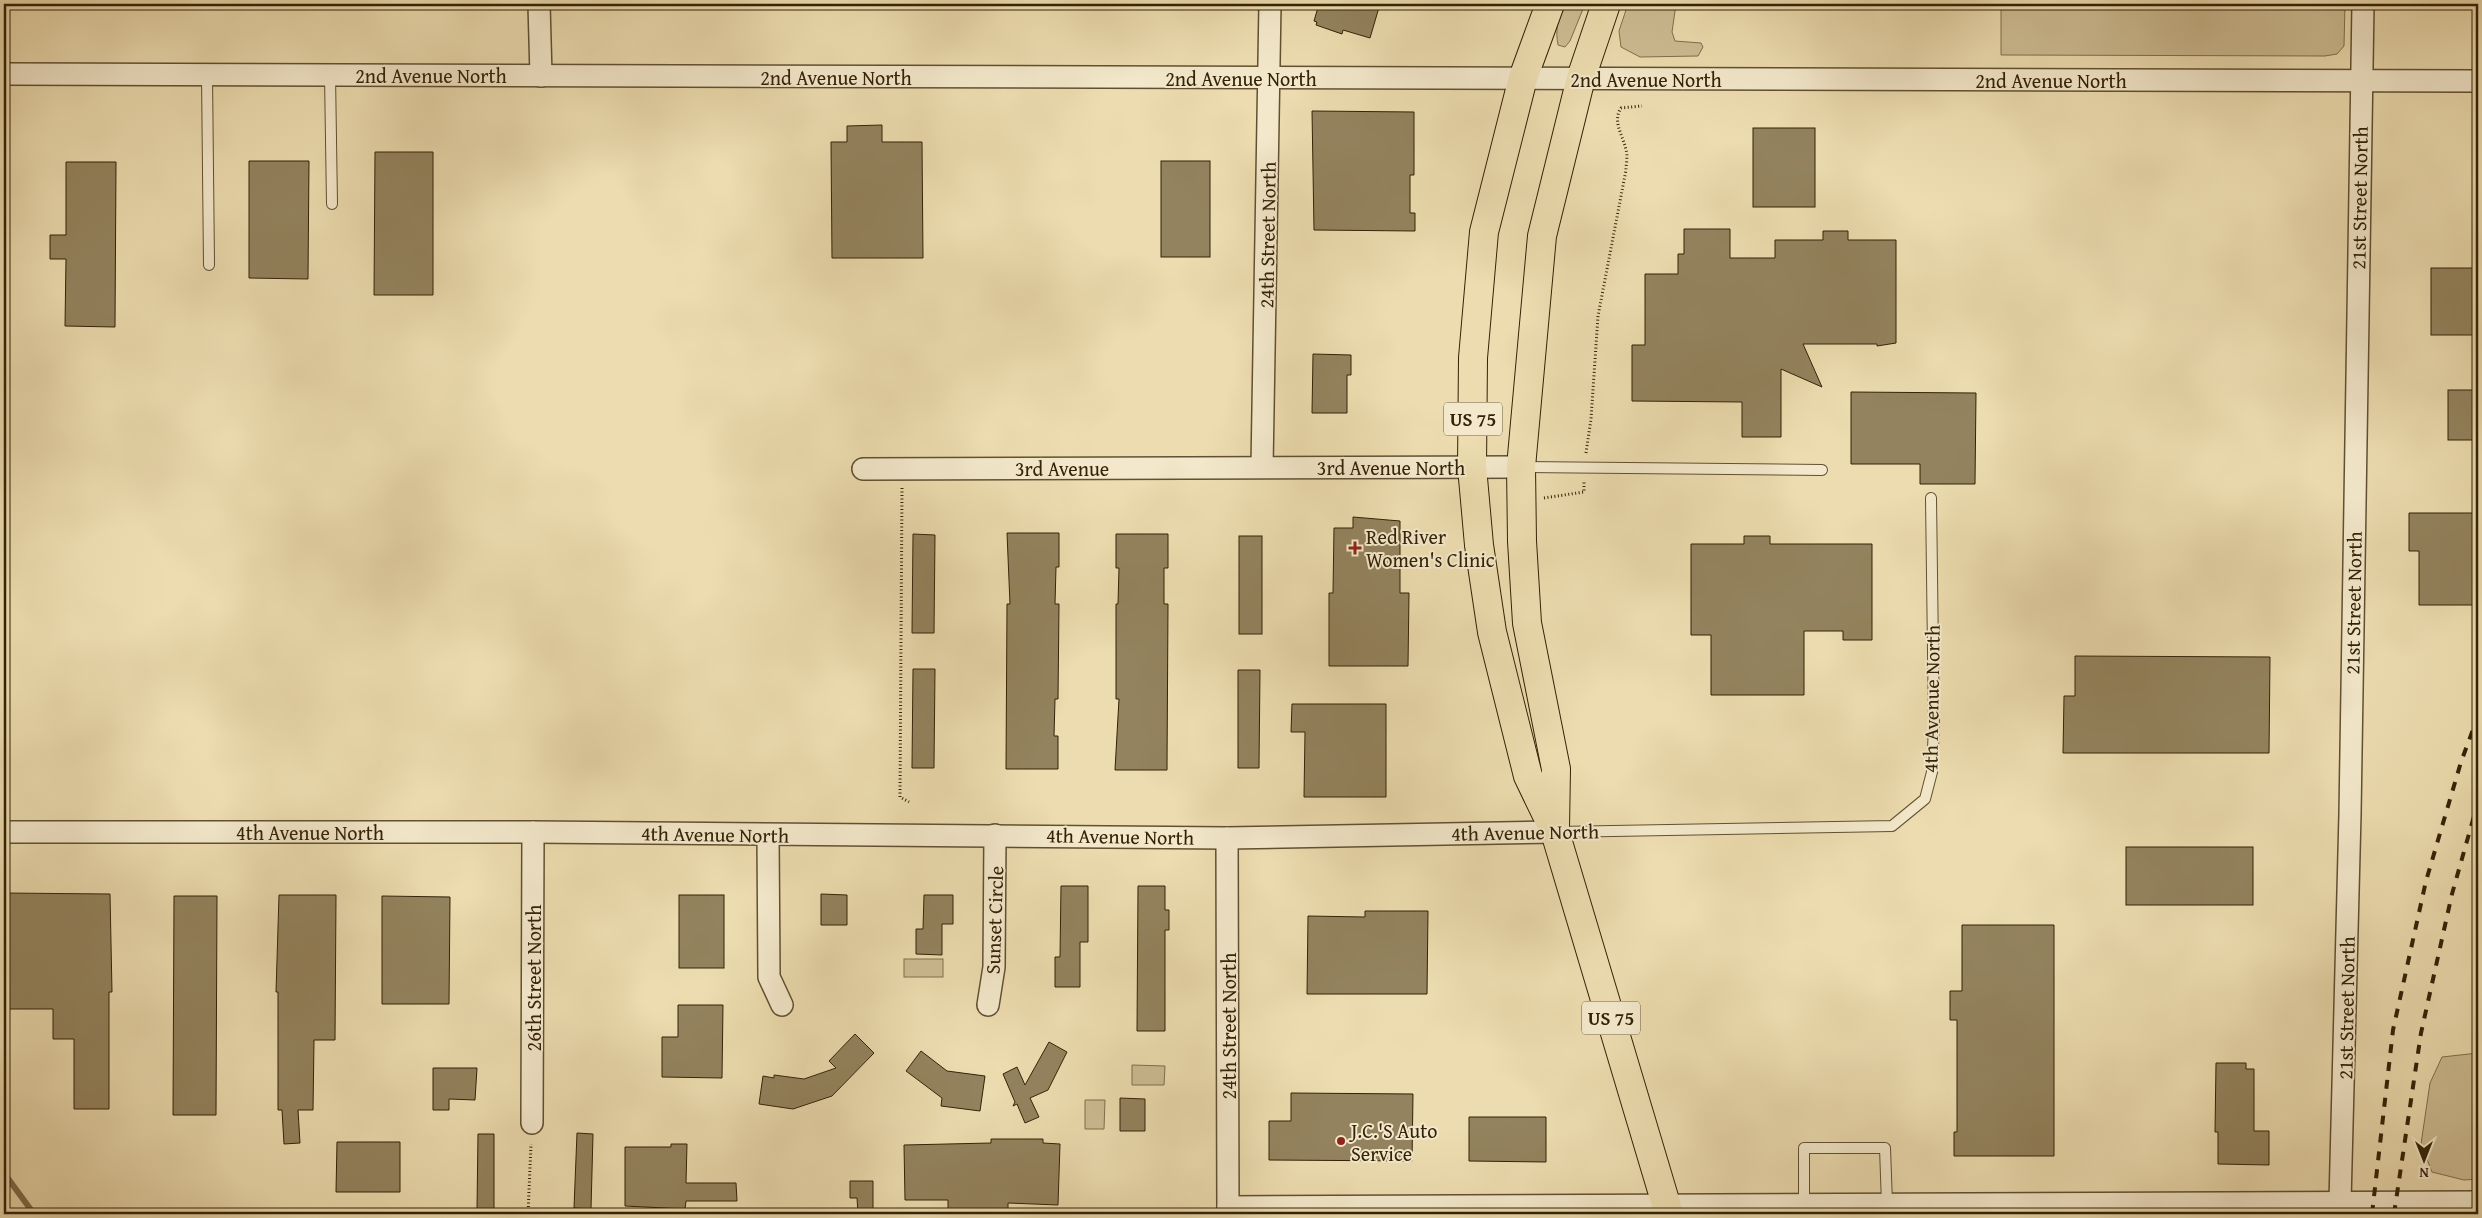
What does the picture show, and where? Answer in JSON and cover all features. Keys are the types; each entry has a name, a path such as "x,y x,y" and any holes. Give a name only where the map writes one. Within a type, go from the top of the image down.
{"main road":[{"name":"US 75","path":"1550,4 1524,78 1484,232 1473,358 1472,467 1479,545 1492,632 1528,776 1555,832 1668,1210"},
{"name":"US 75","path":"1555,832 1556,769 1527,623 1522,541 1521,467 1542,236 1581,78 1606,4"}],"street":[{"path":"539,4 541,76"},
{"name":"24th Street North","path":"1262,467 1270,4"},
{"name":"21st Street North","path":"2340,1202 2350,814 2363,4"},
{"name":"2nd Avenue North","path":"4,74 2478,80"},
{"name":"3rd Avenue North","path":"1262,467 1521,467"},
{"name":"3rd Avenue","path":"862,469 1262,467"},
{"name":"4th Avenue North","path":"4,832 534,832 1227,838 1555,832"},
{"name":"26th Street North","path":"532,1123 534,832"},
{"path":"768,835 769,977 782,1006"},
{"name":"Sunset Circle","path":"988,1006 994,967 995,835"},
{"name":"24th Street North","path":"1227,838 1228,1210"},
{"path":"1228,1210 1668,1210 1804,1204 2478,1202"}],"lane":[{"path":"207,75 208,265"},
{"path":"330,75 332,204"},
{"path":"1521,467 1822,470"},
{"name":"4th Avenue North","path":"1555,832 1892,826 1925,799 1932,772 1934,726 1931,498"},
{"path":"1804,1204 1804,1148 1886,1148 1887,1204"}],"path":[{"path":"1553,497 1584,492 1584,468 1591,419 1598,316 1626,170 1627,151 1617,122 1617,114 1622,108 1642,106"},
{"path":"902,469 900,797 909,802"},
{"path":"528,1214 532,1123"}],"shaded area":[{"path":"1564,4 1585,4 1570,41 1565,47 1558,45 1557,34"},
{"path":"1628,4 1676,4 1672,32 1675,41 1701,43 1703,47 1698,56 1640,57 1621,47 1619,31"},
{"path":"2001,4 2345,4 2344,46 2337,54 2325,56 2001,55"},
{"path":"904,959 943,959 943,977 904,977"},
{"path":"2478,1053 2478,1179 2464,1180 2432,1172 2421,1144 2430,1083 2442,1057"},
{"path":"1132,1065 1165,1066 1164,1085 1132,1085"},
{"path":"1085,1100 1105,1100 1104,1129 1085,1129"}],"building":[{"path":"1319,4 1380,4 1370,38 1343,30 1342,34 1316,25 1317,22 1314,21"},
{"path":"1312,111 1414,112 1414,175 1410,175 1410,213 1415,213 1415,231 1314,230"},
{"path":"882,125 882,142 922,142 923,258 832,258 831,142 847,142 847,126"},
{"path":"1753,128 1815,128 1815,207 1753,207"},
{"path":"375,152 433,152 433,295 374,295"},
{"path":"249,161 309,161 308,279 249,278"},
{"path":"1161,161 1210,161 1210,257 1161,257"},
{"path":"66,162 116,162 115,327 65,326 66,259 50,259 50,235 66,235"},
{"path":"1684,229 1730,229 1730,258 1775,258 1775,240 1823,240 1823,231 1848,231 1848,240 1896,240 1896,343 1877,346 1877,344 1803,344 1822,387 1781,369 1781,437 1742,437 1742,402 1632,401 1632,345 1645,345 1645,274 1678,274 1678,254 1684,254"},
{"path":"2431,268 2478,268 2478,335 2431,335"},
{"path":"1313,354 1351,355 1351,375 1347,375 1347,413 1312,413"},
{"path":"2448,390 2478,390 2478,440 2448,440"},
{"path":"1851,392 1976,393 1975,484 1920,484 1920,464 1851,464"},
{"path":"2409,513 2478,513 2478,605 2419,605 2419,551 2409,551"},
{"path":"1353,517 1400,521 1400,593 1409,593 1408,666 1329,666 1329,593 1333,593 1334,528 1353,528"},
{"path":"1007,533 1059,533 1059,567 1056,567 1055,604 1059,604 1058,699 1055,699 1054,736 1058,736 1058,769 1006,769 1007,604 1010,604"},
{"path":"913,534 935,535 934,633 912,633"},
{"path":"1116,534 1168,534 1168,568 1164,568 1164,604 1168,604 1167,770 1115,770 1119,699 1116,699 1116,604 1118,604 1119,568 1116,568"},
{"path":"1239,536 1262,536 1262,634 1239,634"},
{"path":"1744,536 1770,536 1770,544 1872,544 1872,640 1843,640 1843,631 1804,631 1804,695 1711,695 1711,635 1691,635 1691,544 1744,544"},
{"path":"2075,656 2270,657 2269,753 2063,753 2064,696 2075,696"},
{"path":"913,669 935,669 934,768 912,768"},
{"path":"1238,670 1260,670 1259,768 1238,768"},
{"path":"1292,704 1386,704 1386,797 1304,797 1305,732 1291,732"},
{"path":"2126,847 2253,847 2253,905 2126,905"},
{"path":"1061,886 1088,886 1088,942 1080,942 1080,987 1055,987 1055,957 1060,957"},
{"path":"1138,886 1165,886 1165,910 1169,910 1169,930 1165,930 1165,1031 1137,1031"},
{"path":"4,893 110,894 112,992 109,992 109,1109 74,1109 74,1039 53,1039 53,1009 5,1009"},
{"path":"821,894 847,895 847,925 821,925"},
{"path":"279,895 336,895 335,1040 314,1040 313,1110 298,1110 300,1143 284,1144 282,1110 278,1110 278,992 276,992"},
{"path":"679,895 724,895 724,968 679,968"},
{"path":"924,895 953,895 953,924 942,924 942,955 916,954 916,929 923,929"},
{"path":"174,896 217,896 216,1115 173,1115"},
{"path":"382,896 450,897 449,1004 382,1004"},
{"path":"1365,911 1428,911 1427,994 1307,994 1308,916 1365,917"},
{"path":"1962,925 2054,925 2054,1156 1954,1156 1954,1132 1957,1132 1957,1020 1950,1020 1950,991 1962,991"},
{"path":"678,1005 723,1005 722,1078 662,1077 662,1037 678,1037"},
{"path":"855,1034 874,1053 832,1096 793,1109 759,1104 763,1076 774,1078 774,1075 804,1079 836,1068 829,1061"},
{"path":"1049,1042 1067,1052 1048,1090 1030,1098 1039,1117 1025,1123 1017,1104 1013,1106 1015,1102 1003,1074 1017,1067 1025,1085"},
{"path":"921,1051 947,1071 985,1076 980,1111 941,1106 942,1098 906,1071"},
{"path":"2216,1063 2246,1063 2246,1069 2254,1069 2254,1131 2269,1131 2269,1165 2218,1164 2218,1132 2215,1132"},
{"path":"433,1068 477,1068 475,1100 449,1099 449,1110 433,1110"},
{"name":"J.C.'S Auto Service","path":"1291,1093 1413,1094 1412,1161 1269,1160 1269,1121 1291,1121"},
{"path":"1120,1098 1145,1099 1145,1131 1120,1131"},
{"path":"1469,1117 1546,1117 1546,1162 1469,1161"},
{"path":"577,1133 593,1134 591,1209 574,1208"},
{"path":"478,1134 494,1134 494,1209 477,1209"},
{"path":"991,1139 1043,1139 1043,1143 1060,1144 1058,1205 1008,1203 1008,1214 991,1214 991,1210 948,1209 948,1200 905,1200 904,1145 991,1143"},
{"path":"337,1142 400,1142 400,1192 336,1192"},
{"path":"671,1144 687,1144 686,1183 736,1183 737,1201 686,1201 685,1209 625,1206 625,1147 671,1147"},
{"path":"850,1181 873,1181 873,1214 858,1214 857,1198 850,1198"}],"waterway":[{"path":"4,1173 34,1214"}],"railway":[{"path":"2372,1214 2393,1030 2426,881 2461,762 2478,716"},
{"path":"2394,1214 2421,1033 2452,894 2478,802"}],"place":[{"name":"Red River Women's Clinic","path":"1355,548"},
{"name":"J.C.'S Auto Service","path":"1341,1141"}]}
